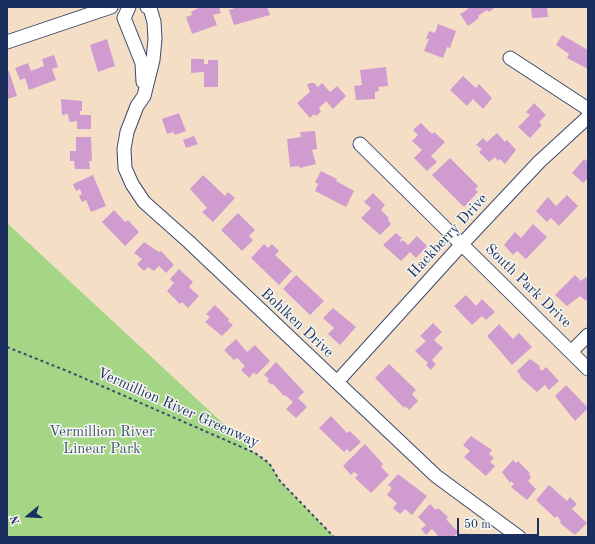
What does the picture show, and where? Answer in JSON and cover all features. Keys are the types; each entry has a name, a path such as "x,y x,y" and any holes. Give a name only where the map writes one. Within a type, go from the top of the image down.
{"street":[{"path":"7,42 111,7"},
{"path":"130,7 124,18 142,63 144,96"},
{"name":"Bohlken Drive","path":"147,7 150,8 154,22 155,39 153,60 144,96 131,119 124,149 125,168 132,184 144,202 436,476 519,537"},
{"path":"510,58 588,109"},
{"name":"Hackberry Drive","path":"337,382 462,244 539,162 588,117"},
{"name":"South Park Drive","path":"360,144 572,351 588,369"},
{"path":"572,351 588,335"}],"path":[{"name":"Vermillion River Greenway","path":"7,347 72,373 255,453 269,463 280,481 334,537"}],"green space":[{"name":"Vermillion River Linear Park","path":"7,223 255,453 269,463 280,481 334,537 7,537"}],"building":[{"path":"200,7 219,7 221,13 213,15 217,25 192,34 186,17 192,15 191,12"},
{"path":"238,7 267,7 270,15 234,25 229,10"},
{"path":"467,7 496,7 489,12 487,10 478,16 479,18 468,26 460,14 468,9"},
{"path":"531,7 547,7 548,17 532,18"},
{"path":"438,24 456,31 450,48 447,47 443,58 424,51 429,39 426,39 429,31 435,33"},
{"path":"562,35 588,50 588,69 567,58 569,54 556,45"},
{"path":"107,39 115,66 98,72 90,45"},
{"path":"54,55 58,67 52,69 56,80 29,90 25,78 20,80 15,68 28,63 31,71 44,66 42,59"},
{"path":"191,59 204,59 204,64 208,64 208,60 218,60 218,87 204,87 204,72 191,73"},
{"path":"386,67 388,86 378,87 379,91 375,92 375,99 356,100 354,86 362,85 360,70"},
{"path":"9,71 17,96 7,99 7,72"},
{"path":"463,76 476,88 479,84 492,98 483,109 473,99 467,106 450,90"},
{"path":"314,83 318,87 322,83 330,92 337,86 346,96 333,109 326,101 319,108 321,112 316,116 314,114 310,118 297,103 310,92 307,85"},
{"path":"61,99 82,101 82,111 80,111 80,115 91,115 91,129 77,129 77,121 69,122 68,114 62,115"},
{"path":"534,103 546,115 539,122 542,125 530,138 518,127 530,115 526,112"},
{"path":"179,113 186,131 175,135 173,132 167,134 162,119"},
{"path":"421,123 432,134 434,132 445,142 431,156 437,162 427,171 414,158 422,150 412,141 418,135 413,130"},
{"path":"315,131 317,149 312,150 316,164 300,168 299,166 290,167 287,139 301,137 300,132"},
{"path":"497,133 505,142 507,140 516,150 505,164 500,159 498,161 495,157 489,162 479,152 482,149 476,145 483,138 487,142"},
{"path":"194,136 198,144 186,148 183,140"},
{"path":"76,137 91,137 92,161 89,161 90,169 75,169 74,161 70,161 70,151 76,151"},
{"path":"450,158 478,186 475,189 478,192 464,207 432,175"},
{"path":"584,159 588,162 588,178 583,183 572,173"},
{"path":"321,171 337,179 336,181 354,191 346,207 315,191 318,184 315,182"},
{"path":"93,175 106,206 91,212 86,200 82,202 79,196 82,194 80,189 76,191 73,184"},
{"path":"203,175 225,196 228,192 235,198 213,222 202,212 207,208 190,189"},
{"path":"373,193 385,205 381,210 389,218 388,220 391,224 380,235 361,218 371,208 364,202"},
{"path":"567,195 578,206 559,226 551,218 547,222 536,211 548,197 556,206"},
{"path":"114,210 125,222 128,220 139,232 125,246 102,222"},
{"path":"238,213 255,230 249,236 253,240 242,251 221,230"},
{"path":"533,224 547,237 526,259 517,251 513,255 504,245 515,232 521,238"},
{"path":"396,233 402,238 400,240 401,242 403,240 408,245 417,236 427,246 416,258 410,252 401,261 383,245"},
{"path":"144,242 159,252 161,251 174,265 166,273 159,266 154,271 148,267 144,271 137,264 142,259 134,253"},
{"path":"264,244 268,248 272,244 279,251 275,255 292,271 279,285 251,258"},
{"path":"179,269 193,282 189,287 199,296 188,308 182,302 180,304 167,291 174,283 170,279"},
{"path":"296,275 324,301 310,315 283,289"},
{"path":"575,275 581,281 586,277 588,279 588,299 586,301 580,296 567,306 555,295"},
{"path":"466,295 476,306 482,299 495,312 486,320 482,316 472,325 454,306"},
{"path":"215,305 233,325 222,336 205,322 210,317 206,314"},
{"path":"333,308 356,327 340,345 328,334 334,328 323,318"},
{"path":"433,323 442,332 434,340 443,348 432,360 436,364 431,370 426,365 428,363 415,351 426,341 420,336"},
{"path":"499,324 513,339 519,333 532,347 512,365 487,336"},
{"path":"236,339 247,352 255,345 270,361 256,375 254,372 249,378 241,370 245,366 237,358 234,360 224,350"},
{"path":"530,359 540,366 539,368 542,371 546,367 559,381 549,390 545,385 537,392 520,377 521,376 517,371"},
{"path":"276,362 304,392 298,398 307,407 296,418 286,409 293,402 285,395 284,396 273,384 272,385 267,381 269,379 264,375"},
{"path":"389,364 416,390 412,394 418,401 409,410 405,406 404,408 375,378"},
{"path":"566,385 588,408 575,421 555,396"},
{"path":"331,416 347,433 350,431 361,442 350,452 347,449 344,452 319,428"},
{"path":"471,436 492,450 489,454 494,458 490,462 495,466 486,476 464,457 470,451 463,445"},
{"path":"365,444 383,464 381,467 389,475 371,493 355,478 358,475 354,472 351,475 343,466"},
{"path":"513,460 516,463 518,461 530,473 529,474 531,477 528,481 536,489 527,500 511,487 514,484 511,481 510,483 502,472"},
{"path":"398,474 427,496 412,515 405,509 400,514 393,508 397,503 387,495 392,488 388,485"},
{"path":"549,485 567,501 570,497 577,504 572,509 587,523 575,535 560,523 561,521 557,516 555,518 536,500"},
{"path":"430,504 436,510 438,508 448,517 446,519 458,532 454,537 439,537 432,529 426,535 421,529 426,525 418,517"}]}
